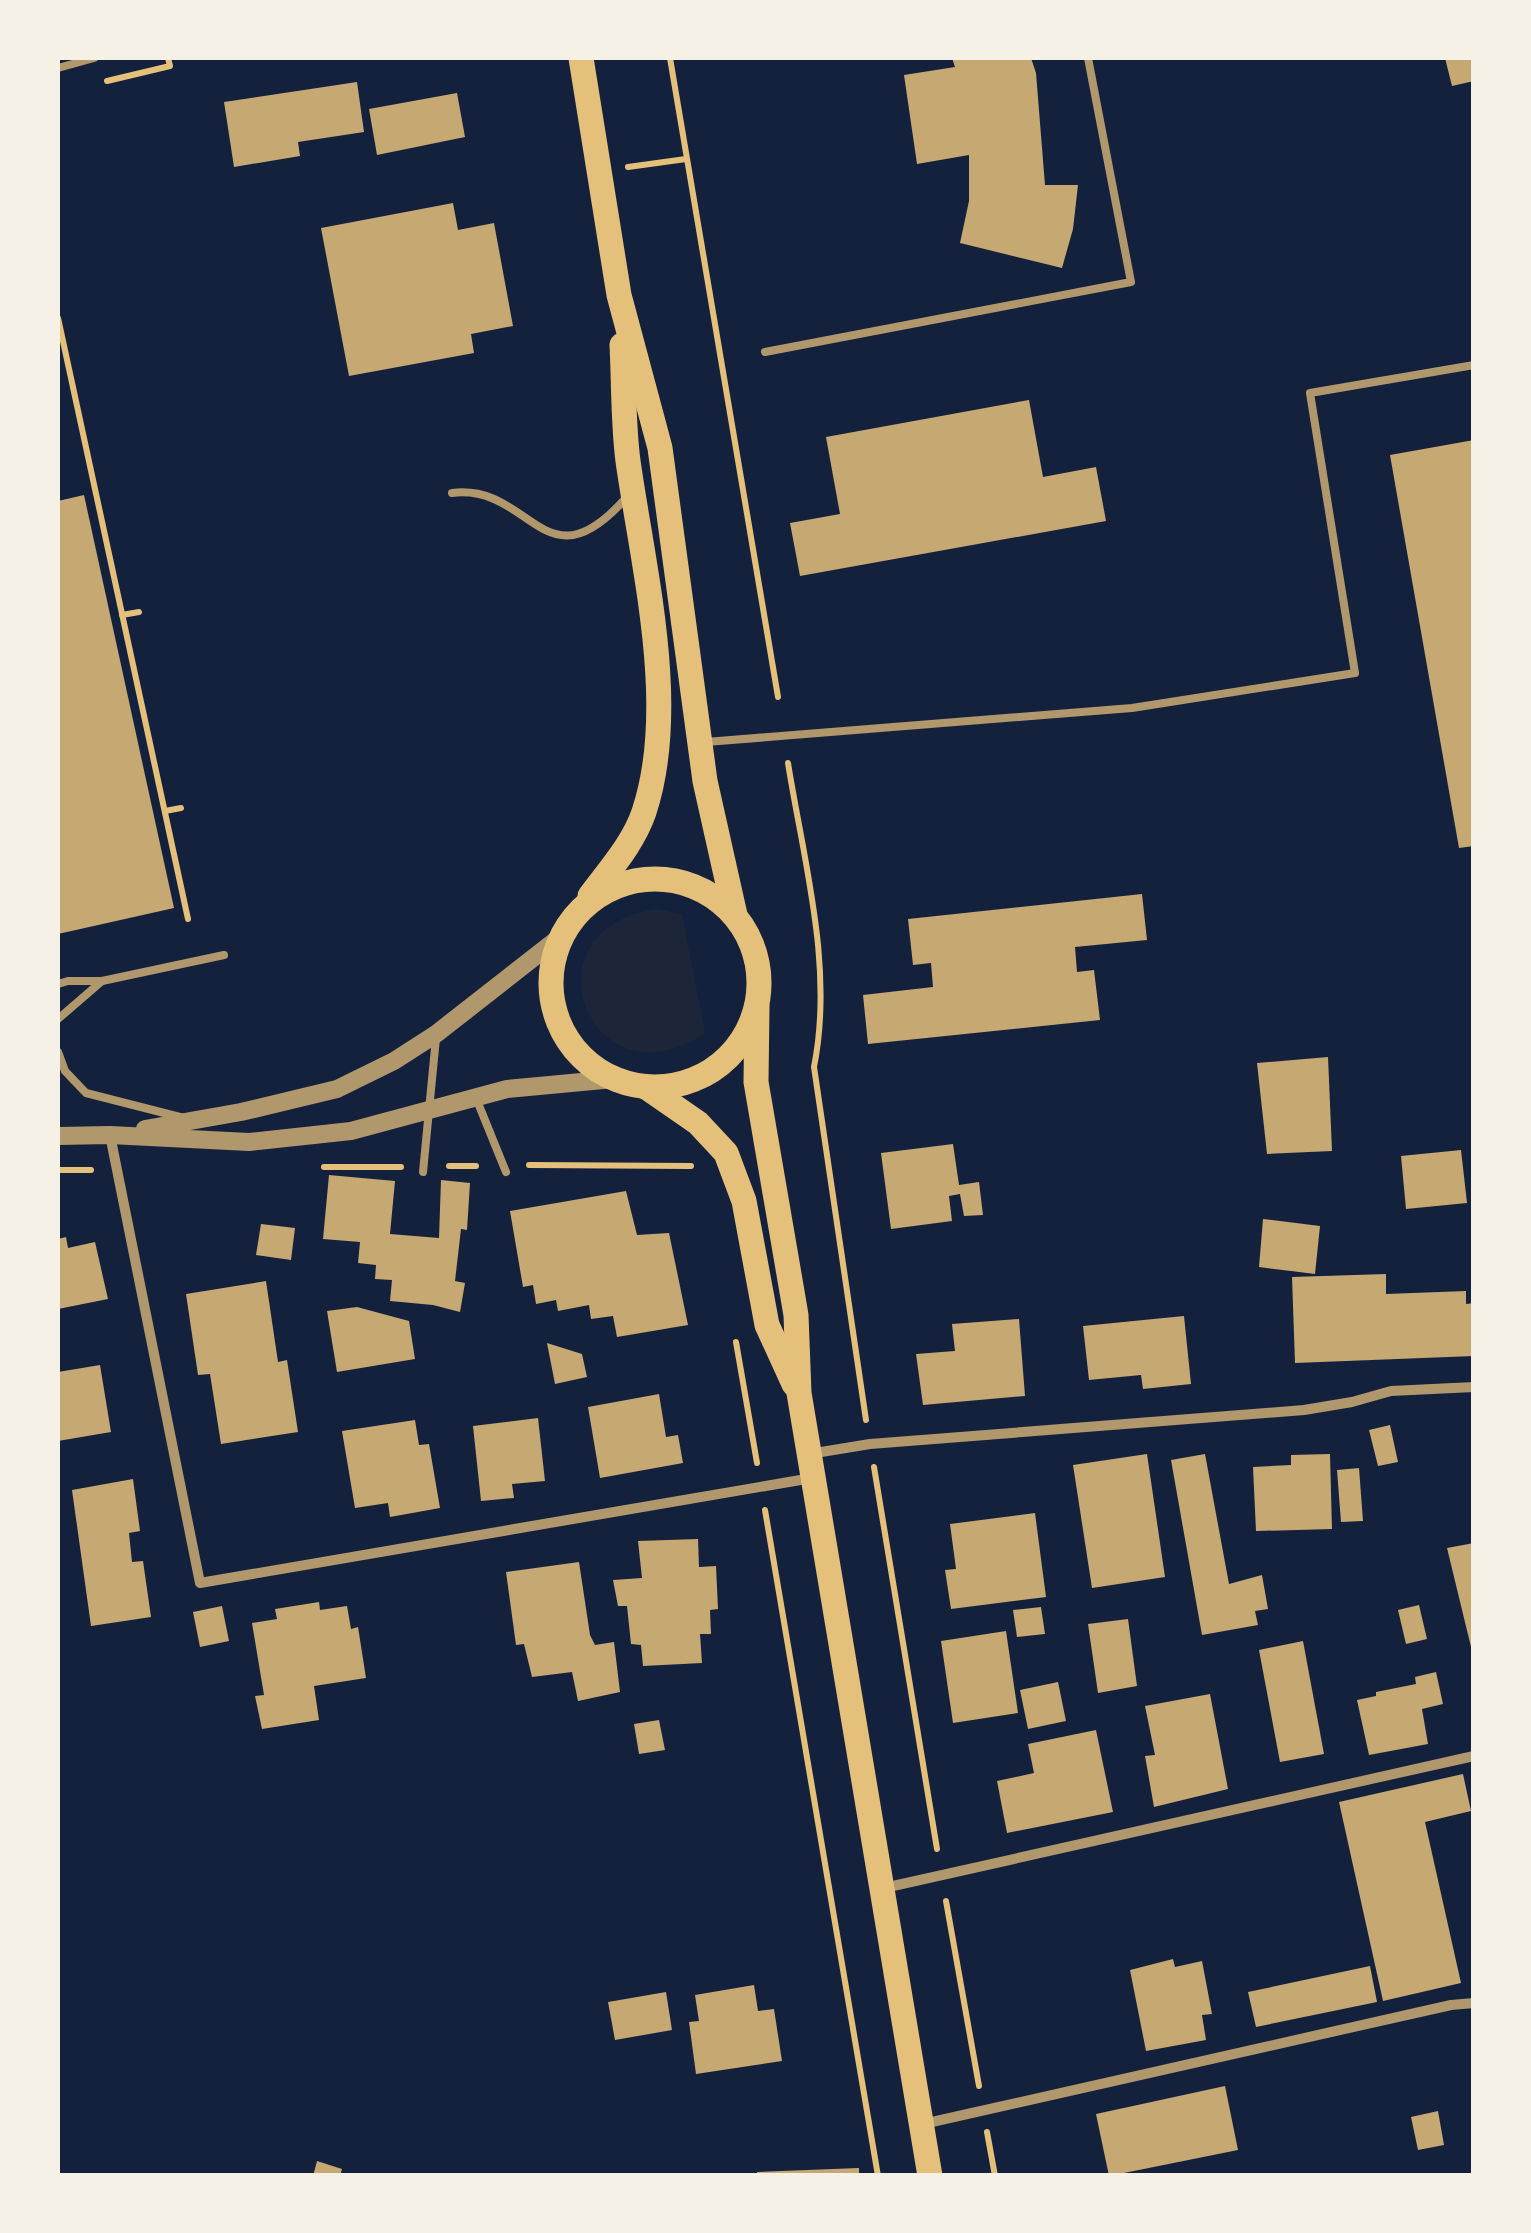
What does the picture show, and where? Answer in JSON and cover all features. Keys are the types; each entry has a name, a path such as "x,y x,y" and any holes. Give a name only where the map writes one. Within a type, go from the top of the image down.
{"main road":[{"path":"581,58 619,295 660,448 708,800 735,915"},
{"path":"619,295 627,454 650,612 657,692 656,754 644,812 629,844 560,937 550,970 552,1004 565,1037 586,1062 614,1080 646,1087 676,1086 704,1075 728,1058 746,1035 757,1007"},
{"path":"580,909 609,889 625,884 642,879 676,880 708,892 735,915 757,958 760,983 756,1082 796,1314 799,1393 930,2176"},
{"path":"646,1087 698,1123 726,1153 744,1201 767,1326 799,1393"}],"street":[{"path":"110,1135 337,1089 394,1061 436,1034 560,937"},
{"path":"58,1136 250,1142 350,1131 507,1089 614,1080"},
{"path":"110,1135 200,1582 761,1487 870,1444 1304,1410 1391,1391 1474,1386"},
{"path":"882,1888 942,1878 1474,1756"},
{"path":"922,2124 1474,2002"}],"lane":[{"path":"58,68 94,58"},
{"path":"765,352 1131,282 1088,58"},
{"path":"702,742 1132,708 1355,672 1310,393 1474,365"},
{"path":"452,493 472,491 496,497 552,535 570,536 587,532 608,519 632,492"},
{"path":"58,984 102,981 224,955"},
{"path":"58,1019 102,981"},
{"path":"423,1169 436,1034"},
{"path":"58,1052 64,1071 86,1093 194,1120"},
{"path":"475,1096 505,1169"}],"path":[{"path":"95,84 170,66 168,58"},
{"path":"670,58 778,697"},
{"path":"599,171 686,159"},
{"path":"58,318 188,919"},
{"path":"83,434 97,432"},
{"path":"122,615 139,612"},
{"path":"788,763 823,992 814,1067 870,1444 994,2176"},
{"path":"165,810 181,808"},
{"path":"317,1168 505,1169 683,1164 704,1173"},
{"path":"58,1170 117,1169"},
{"path":"734,1334 878,2176"}],"shaded area":[{"path":"656,909 682,914 705,1033 665,1051 630,1049 603,1034 586,1008 581,978 590,948 614,924"}],"building":[{"path":"952,58 1031,58 1036,73 1045,185 1078,185 1073,229 1062,268 960,243 969,201 969,155 917,164 904,75 955,67"},
{"path":"1445,58 1474,58 1474,81 1452,86"},
{"path":"357,82 364,132 298,142 300,156 234,167 224,102"},
{"path":"457,93 465,137 377,155 369,109"},
{"path":"453,203 458,230 494,223 513,326 471,334 474,353 349,376 321,228"},
{"path":"1029,400 1043,477 1096,467 1106,521 800,576 790,523 840,514 826,437"},
{"path":"1474,440 1474,846 1459,848 1390,455"},
{"path":"84,495 174,908 58,934 58,501"},
{"path":"1142,894 1147,940 1075,947 1077,972 1094,970 1100,1020 868,1044 863,995 933,987 931,963 913,965 908,919"},
{"path":"1328,1057 1332,1151 1267,1154 1257,1063"},
{"path":"953,1144 959,1185 979,1182 983,1215 964,1216 960,1194 949,1196 952,1221 891,1229 881,1153"},
{"path":"1461,1150 1467,1203 1406,1209 1401,1156"},
{"path":"329,1175 395,1181 390,1234 439,1238 441,1180 470,1183 467,1230 461,1229 455,1281 465,1283 460,1312 390,1301 392,1280 375,1279 376,1265 358,1263 360,1242 323,1239"},
{"path":"626,1191 637,1235 669,1233 688,1325 617,1337 613,1316 591,1319 589,1305 558,1311 556,1300 536,1304 533,1285 523,1287 510,1211"},
{"path":"1263,1219 1320,1226 1315,1274 1259,1267"},
{"path":"261,1224 295,1228 291,1260 256,1255"},
{"path":"66,1237 68,1248 95,1242 108,1299 58,1309 58,1239"},
{"path":"1386,1274 1386,1294 1466,1291 1466,1304 1474,1303 1474,1356 1295,1363 1292,1277"},
{"path":"266,1281 278,1362 287,1360 298,1432 221,1444 210,1374 198,1375 186,1294"},
{"path":"357,1307 409,1321 415,1359 337,1372 327,1311"},
{"path":"1184,1316 1191,1384 1143,1389 1141,1375 1089,1380 1083,1326"},
{"path":"1019,1319 1025,1396 923,1405 916,1354 955,1351 952,1324"},
{"path":"547,1343 582,1354 587,1377 555,1384"},
{"path":"100,1365 111,1432 58,1441 58,1372"},
{"path":"659,1394 666,1437 678,1435 683,1463 600,1478 588,1407"},
{"path":"538,1418 545,1481 512,1484 514,1498 481,1501 473,1426"},
{"path":"415,1420 419,1445 429,1444 440,1508 390,1517 388,1503 355,1508 342,1431"},
{"path":"1390,1425 1398,1462 1378,1466 1369,1430"},
{"path":"1147,1454 1165,1577 1092,1588 1073,1465"},
{"path":"1205,1454 1229,1584 1262,1575 1268,1609 1255,1611 1258,1625 1202,1635 1171,1460"},
{"path":"1330,1454 1332,1529 1256,1531 1253,1467 1291,1465 1291,1455"},
{"path":"1359,1468 1363,1521 1341,1522 1337,1470"},
{"path":"133,1479 140,1531 129,1533 132,1562 143,1561 151,1617 91,1626 72,1490"},
{"path":"1035,1513 1046,1597 951,1609 945,1570 956,1569 950,1524"},
{"path":"698,1539 699,1567 716,1566 718,1609 710,1610 711,1634 700,1634 702,1663 643,1666 641,1645 631,1644 627,1606 618,1606 613,1580 642,1578 638,1541"},
{"path":"1474,1543 1474,1651 1472,1651 1447,1548"},
{"path":"579,1562 590,1635 595,1645 614,1642 620,1692 578,1701 572,1672 532,1677 524,1644 516,1645 506,1572"},
{"path":"319,1602 320,1610 347,1606 351,1629 358,1627 366,1678 314,1686 319,1720 262,1729 255,1696 264,1695 252,1623 277,1619 275,1609"},
{"path":"1419,1605 1427,1639 1406,1644 1398,1610"},
{"path":"222,1606 229,1641 200,1647 193,1612"},
{"path":"1041,1607 1045,1634 1017,1637 1013,1610"},
{"path":"1128,1619 1137,1686 1098,1693 1088,1624"},
{"path":"1006,1631 1018,1713 953,1723 941,1641"},
{"path":"1303,1641 1324,1754 1280,1762 1259,1650"},
{"path":"1436,1672 1443,1704 1422,1709 1428,1744 1369,1755 1357,1700 1416,1684 1415,1677"},
{"path":"1058,1682 1066,1721 1028,1729 1020,1690"},
{"path":"1210,1694 1228,1789 1154,1807 1145,1756 1155,1755 1145,1706"},
{"path":"659,1720 665,1750 639,1754 634,1724"},
{"path":"1096,1730 1113,1812 1007,1833 997,1781 1034,1773 1028,1744"},
{"path":"1463,1774 1471,1811 1425,1822 1461,1983 1383,2001 1339,1802"},
{"path":"1173,1959 1175,1967 1202,1961 1212,2014 1202,2015 1206,2040 1146,2051 1130,1970"},
{"path":"1370,1966 1377,2002 1256,2027 1248,1992"},
{"path":"754,1985 758,2011 774,2009 782,2061 696,2074 689,2022 699,2021 695,1995"},
{"path":"666,1992 672,2030 615,2040 608,2002"},
{"path":"1225,2086 1238,2150 1109,2176 1096,2114"},
{"path":"1438,2111 1444,2145 1418,2150 1411,2117"},
{"path":"317,2161 342,2169 340,2176 313,2176"},
{"path":"859,2168 859,2176 757,2176 757,2172"}]}
